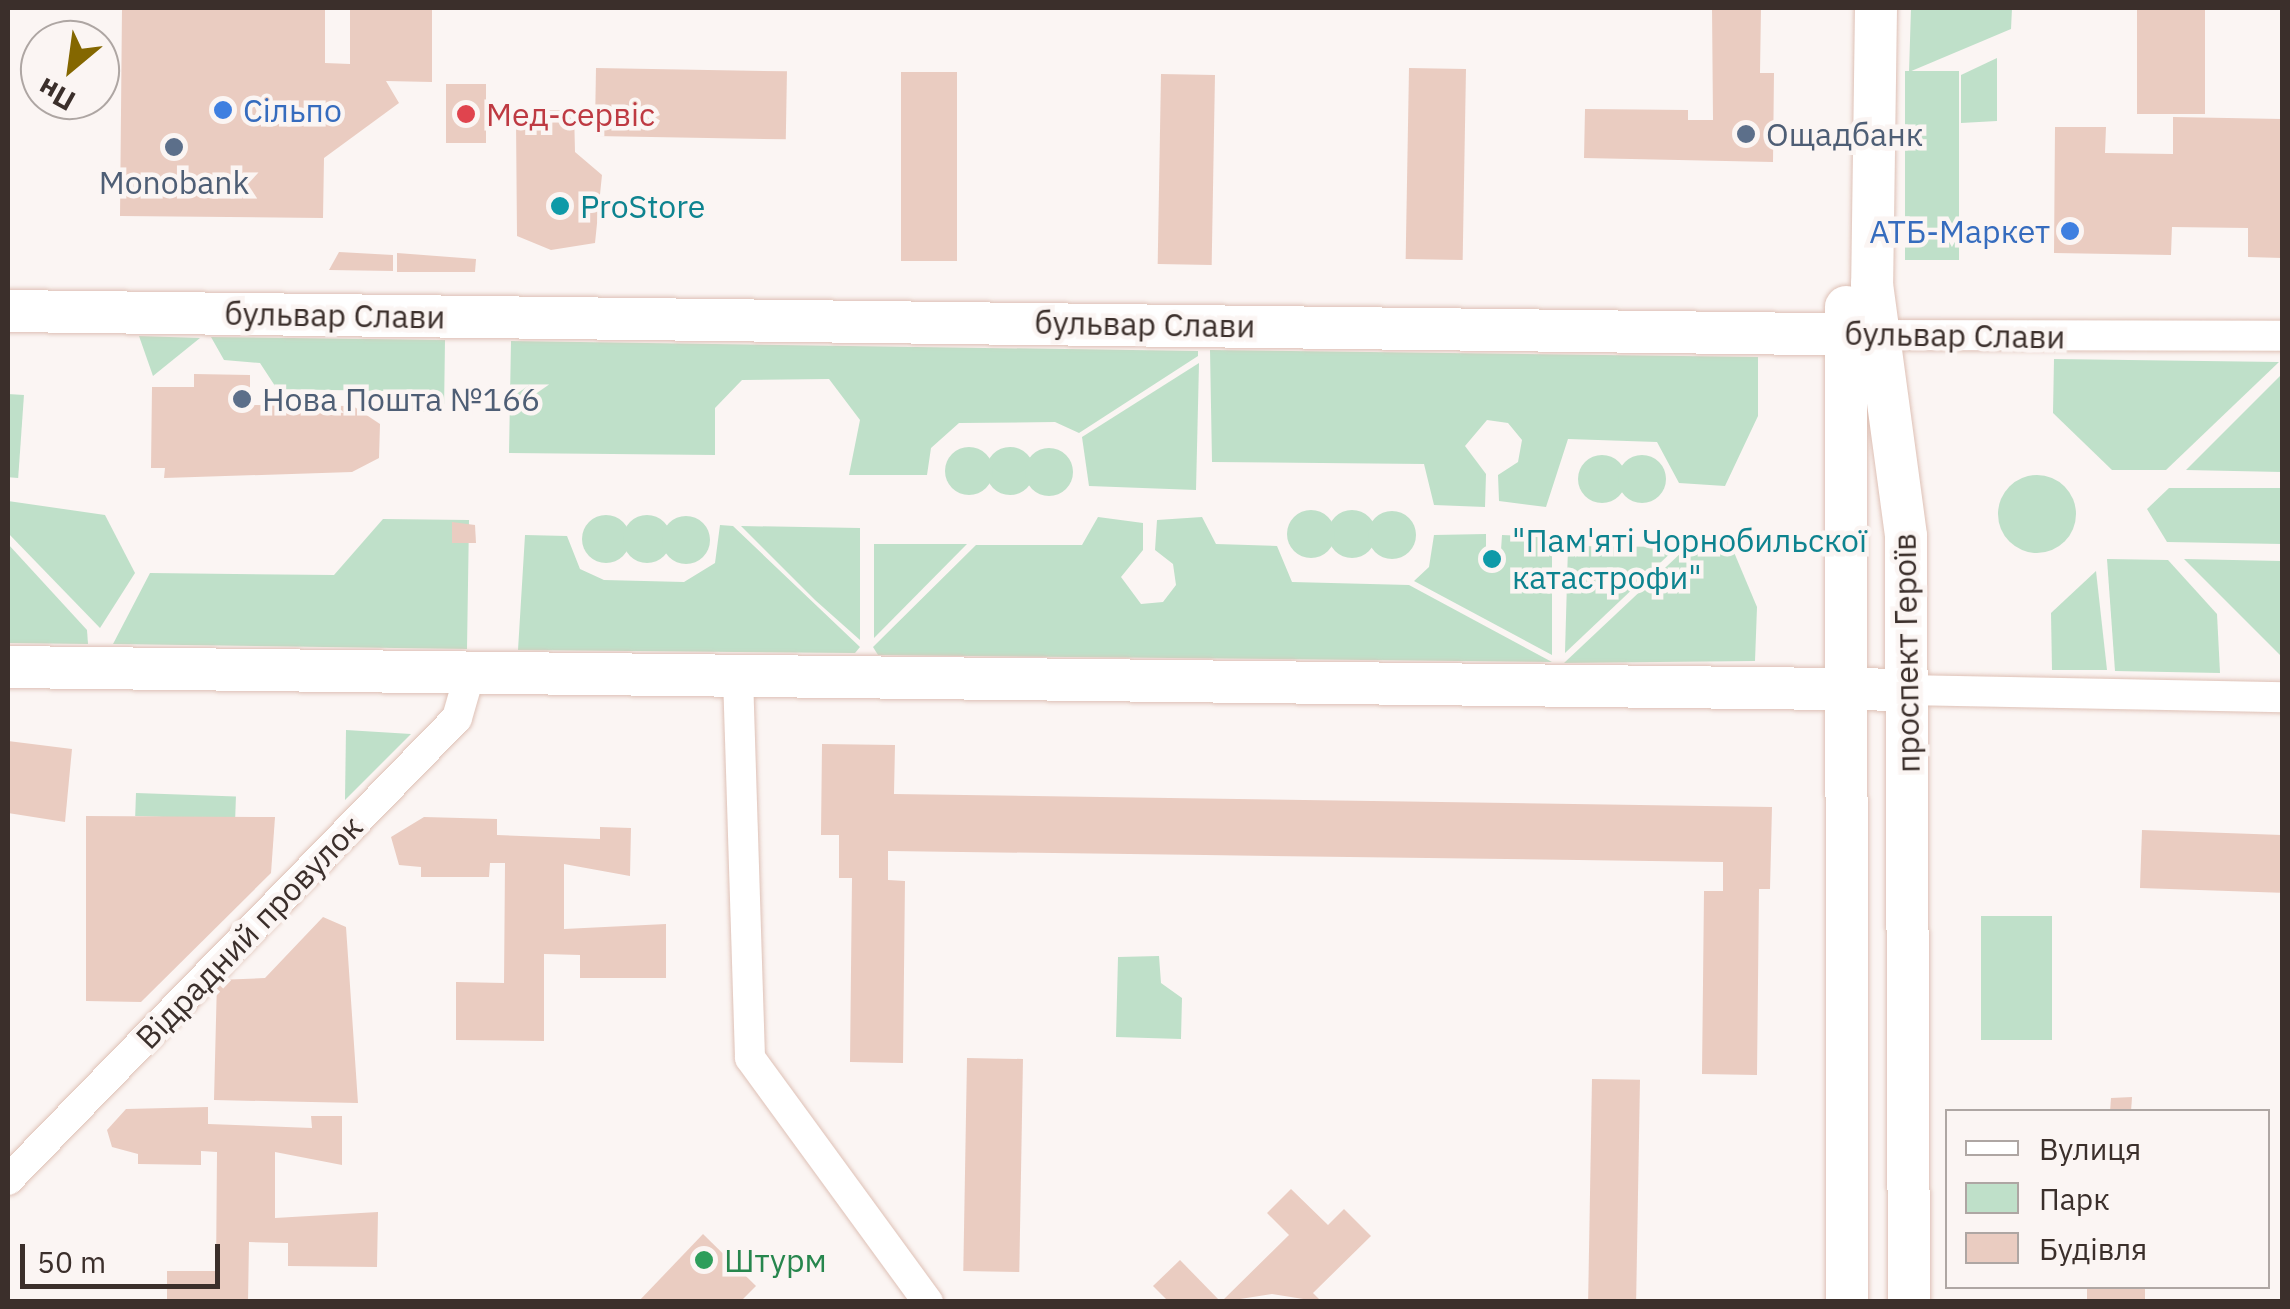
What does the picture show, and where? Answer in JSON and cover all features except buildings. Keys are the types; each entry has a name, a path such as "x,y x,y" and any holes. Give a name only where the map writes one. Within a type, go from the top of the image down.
{"main road":[{"name":"проспект Героїв","path":"1850,8 1863,334 1906,536 1909,1302"},
{"name":"проспект Героїв","path":"1847,1302 1851,689 1876,8"},
{"name":"бульвар Слави","path":"8,311 1863,334"},
{"path":"8,667 1907,690"}],"street":[{"name":"бульвар Слави","path":"1863,334 2282,336"},
{"name":"Відрадний провулок","path":"8,1180 457,718 470,673"},
{"path":"738,676 750,1058 928,1302"},
{"path":"1907,690 2282,697"}],"green space":[{"path":"1911,8 2012,8 2011,29 1909,72"},
{"path":"1997,58 1997,121 1961,123 1961,75"},
{"path":"1905,71 1959,71 1959,260 1905,260"},
{"path":"139,336 200,338 153,376"},
{"path":"211,337 445,340 444,412 414,412 385,391 277,389 260,363 224,360"},
{"path":"511,341 1198,351 1198,356 1079,433 1055,422 959,423 931,448 927,475 849,475 860,420 829,379 742,380 715,408 715,455 509,453"},
{"path":"1210,350 1758,357 1758,416 1725,486 1679,483 1657,442 1568,439 1546,507 1499,501 1498,475 1518,462 1522,440 1508,423 1487,420 1465,446 1486,474 1485,507 1434,505 1424,464 1212,462"},
{"path":"2054,359 2279,362 2166,470 2112,470 2053,413"},
{"path":"1199,363 1196,490 1089,486 1082,437"},
{"path":"2282,374 2282,472 2186,470"},
{"path":"8,394 24,395 18,478 8,477"},
{"path":"969,447 986,454 993,471 986,488 969,495 952,488 945,471 952,454"},
{"path":"1010,447 1027,454 1034,471 1027,488 1010,495 993,488 986,471 993,454"},
{"path":"1049,448 1066,455 1073,472 1066,489 1049,496 1032,489 1025,472 1032,455"},
{"path":"1602,455 1619,462 1626,479 1619,496 1602,503 1585,496 1578,479 1585,462"},
{"path":"1642,455 1659,462 1666,479 1659,496 1642,503 1625,496 1618,479 1625,462"},
{"path":"2037,475 2065,486 2076,514 2065,542 2037,553 2009,542 1998,514 2009,486"},
{"path":"2169,488 2282,488 2282,544 2167,542 2147,509"},
{"path":"8,501 105,515 135,573 100,628 8,533"},
{"path":"1311,510 1328,517 1335,534 1328,551 1311,558 1294,551 1287,534 1294,517"},
{"path":"1352,510 1369,517 1376,534 1369,551 1352,558 1335,551 1328,534 1335,517"},
{"path":"1392,511 1409,518 1416,535 1409,552 1392,559 1375,552 1368,535 1375,518"},
{"path":"606,515 623,522 630,539 623,556 606,563 589,556 582,539 589,522"},
{"path":"647,515 664,522 671,539 664,556 647,563 630,556 623,539 630,522"},
{"path":"686,516 703,523 710,540 703,557 686,564 669,557 662,540 669,523"},
{"path":"1098,517 1143,523 1143,550 1121,577 1141,604 1163,602 1176,585 1173,564 1155,550 1157,520 1202,517 1216,544 1277,546 1292,582 1409,585 1552,662 878,655 873,647 976,545 1082,545"},
{"path":"383,519 469,520 467,649 113,644 150,573 334,575"},
{"path":"720,525 733,526 860,647 855,653 518,650 525,535 567,536 580,569 604,580 684,582 715,563"},
{"path":"741,526 860,528 860,640 815,600"},
{"path":"1486,534 1486,565 1500,565 1502,535 1552,537 1552,655 1414,581 1429,567 1434,535"},
{"path":"1700,535 1728,538 1757,607 1755,661 1564,663"},
{"path":"8,544 87,630 88,644 8,643"},
{"path":"874,544 967,544 874,638"},
{"path":"1568,546 1677,547 1565,653"},
{"path":"2107,559 2168,560 2217,614 2220,673 2115,671"},
{"path":"2184,559 2282,561 2282,656 2281,656"},
{"path":"2096,571 2107,670 2052,670 2051,613"},
{"path":"346,730 411,734 345,800"},
{"path":"136,793 236,796 235,819 135,816"},
{"path":"1981,916 2052,916 2052,1040 1981,1040"},
{"path":"1159,956 1161,983 1182,998 1181,1039 1116,1037 1118,957"}],"place":[{"name":"Сільпо","path":"223,110"},
{"name":"Мед-сервіс","path":"466,114"},
{"name":"Ощадбанк","path":"1746,134"},
{"name":"Monobank","path":"174,147"},
{"name":"ProStore","path":"560,206"},
{"name":"АТБ-Маркет","path":"2070,231"},
{"name":"Нова Пошта №166","path":"242,399"},
{"name":"\"Пам'яті Чорнобильскої катастрофи\"","path":"1492,559"},
{"name":"Штурм","path":"704,1260"}]}
